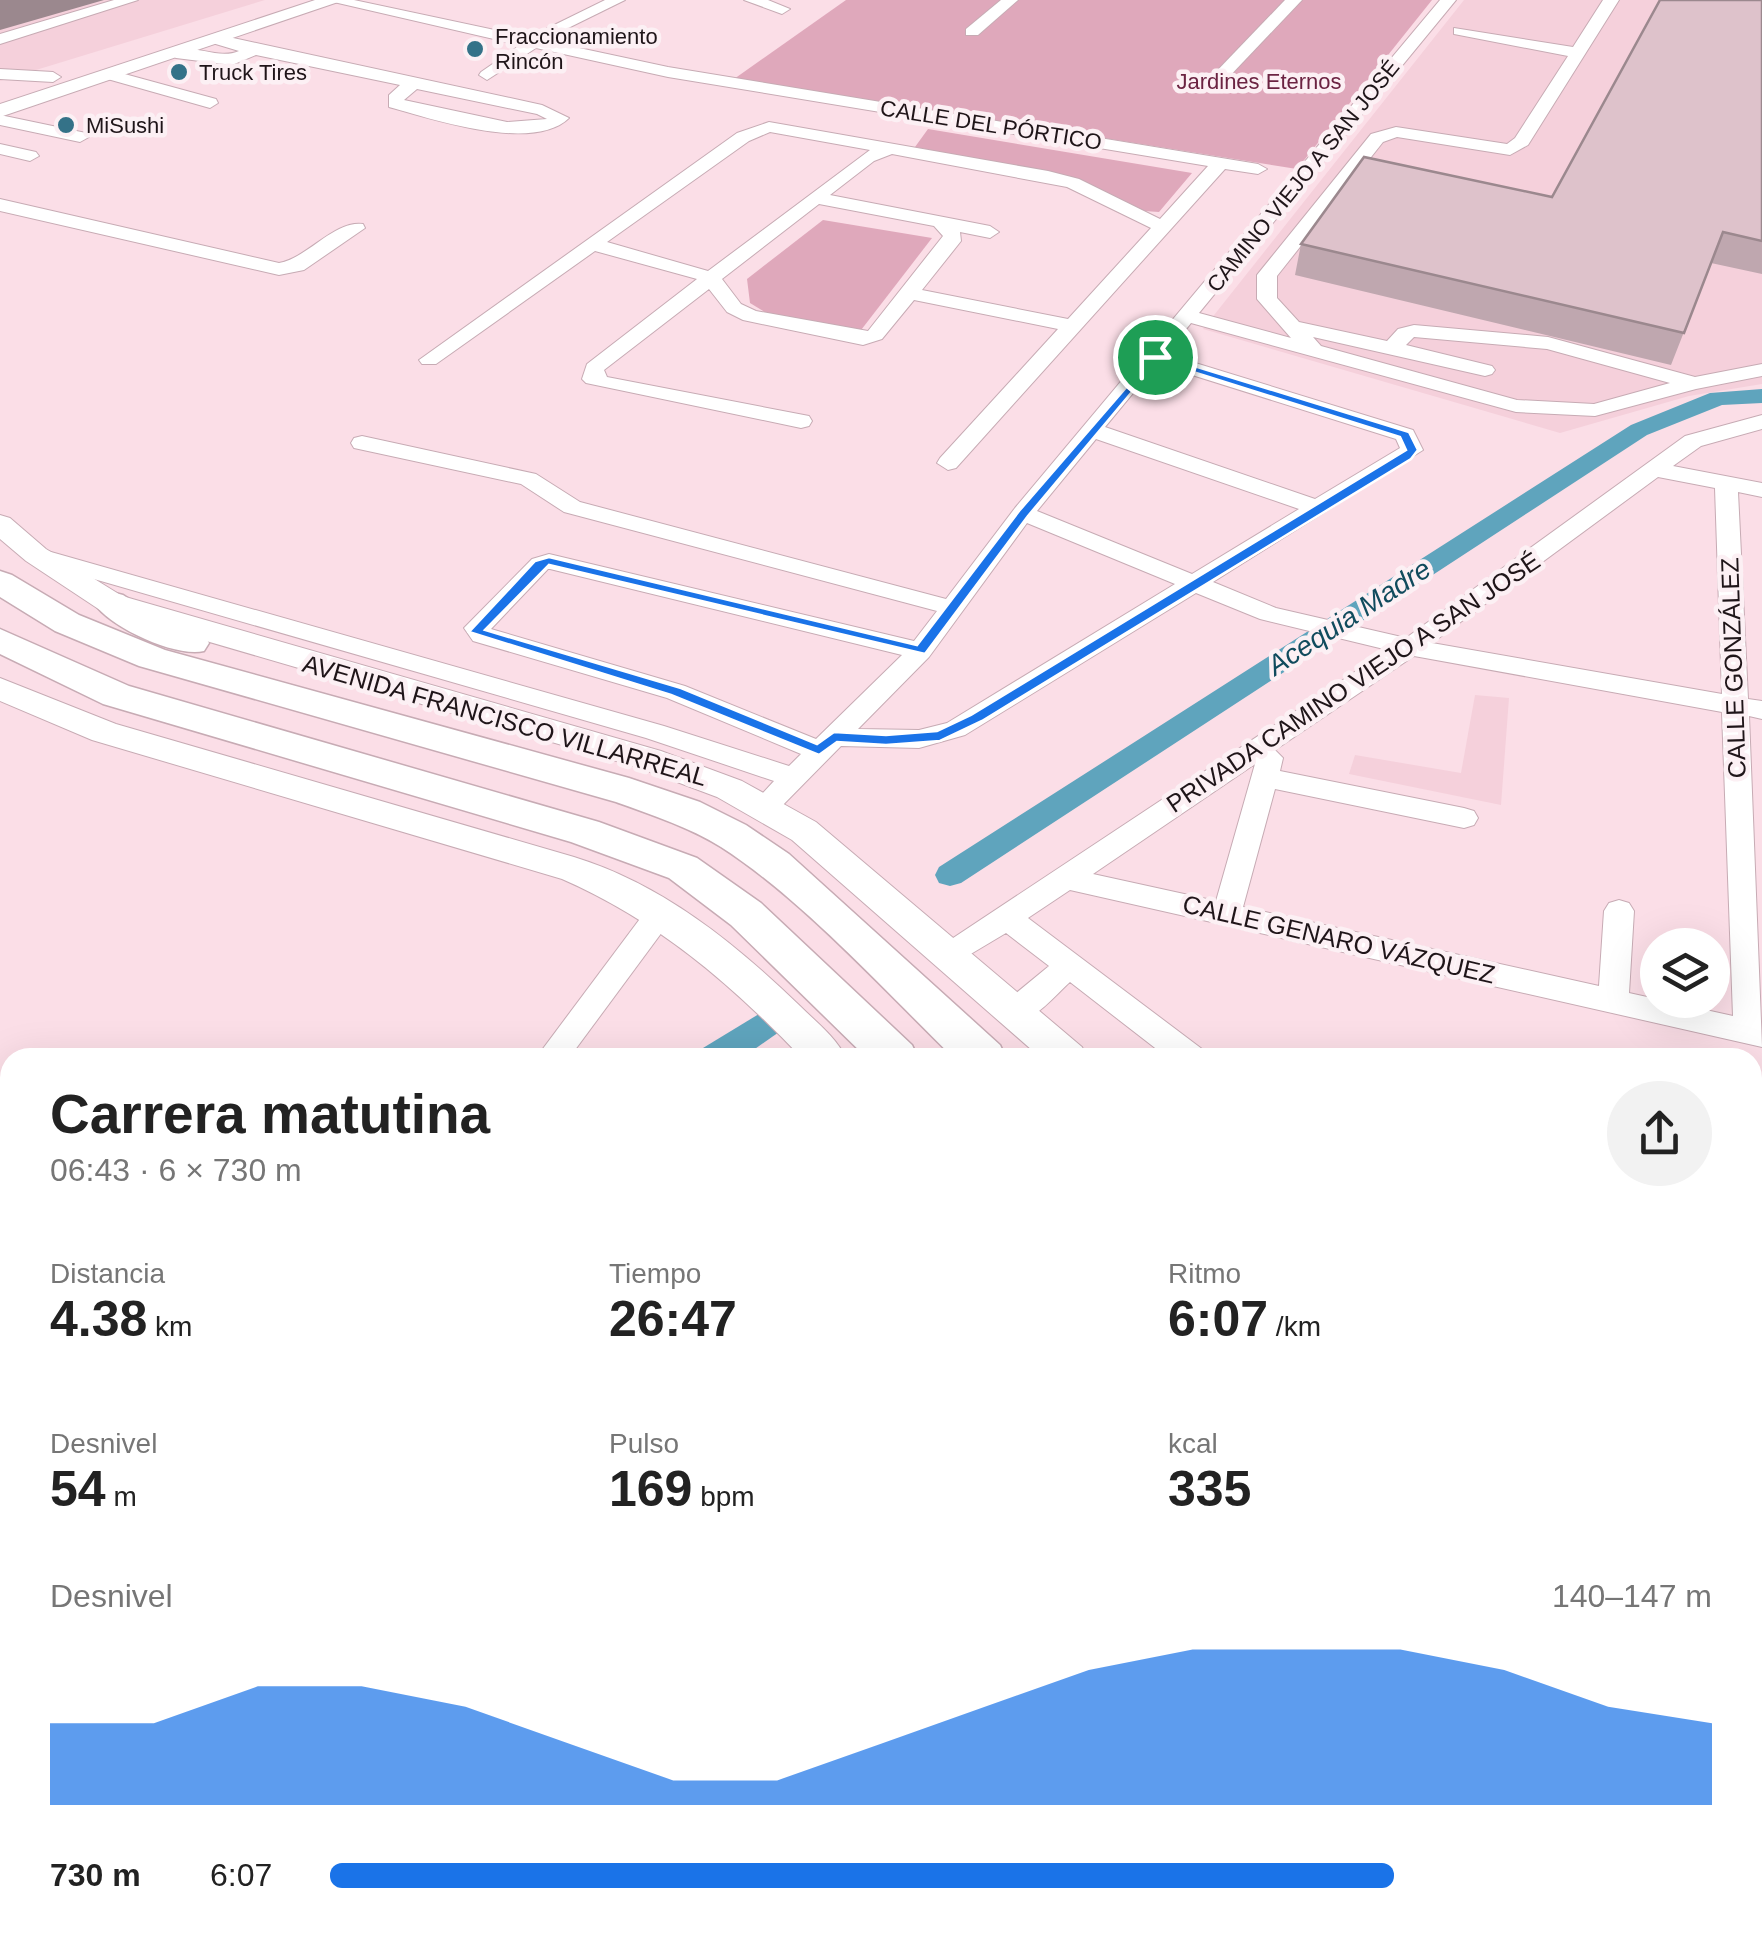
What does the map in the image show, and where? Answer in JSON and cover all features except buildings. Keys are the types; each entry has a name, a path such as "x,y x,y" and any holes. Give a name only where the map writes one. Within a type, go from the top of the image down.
{"highway":[{"name":"AVENIDA FRANCISCO VILLARREAL","path":"0,582 28,602 110,643 458,746 630,792 686,812 732,835 775,864 973,1048"},
{"path":"111,603 143,624 458,746"},
{"path":"0,640 116,695 585,832 683,868 746,914 886,1048"}],"main road":[{"path":"0,111 66,78 110,76 333,0"},
{"path":"0,94 66,78 282,1"},
{"name":"AVENIDA FRANCISCO VILLARREAL","path":"0,524 36,555 111,603 649,758 698,774 766,805 804,830 1056,1048"},
{"path":"0,689 104,732 574,870 628,892 737,966 817,1048"}],"street":[{"path":"0,39 130,0"},
{"name":"CALLE DEL PÓRTICO","path":"333,0 668,72 1258,169"},
{"name":"CALLE DEL PÓRTICO","path":"392,0 706,66 724,79"},
{"path":"548,32 617,0"},
{"path":"752,0 782,9"},
{"path":"972,32 1010,0"},
{"path":"1219,78 1294,0"},
{"name":"CAMINO VIEJO A SAN JOSÉ","path":"766,805 920,650 1023,513 1448,0"},
{"path":"1314,352 1267,299 1267,276 1377,138 1396,132 1510,150 1522,140 1611,0"},
{"path":"1460,31 1577,53"},
{"path":"215,39 254,50 416,82 542,110 560,118 543,129 515,129 396,103 397,95 416,82"},
{"path":"487,75 532,44"},
{"path":"176,53 232,60 254,50"},
{"path":"0,74 66,78"},
{"path":"110,76 210,102"},
{"path":"801,420 602,382 594,379 594,368 819,198 868,151 896,110"},
{"path":"891,149 920,114"},
{"path":"0,120 80,137"},
{"path":"430,360 743,137 769,127 868,151 891,149 1048,176 1073,183 1164,228"},
{"path":"0,149 30,156"},
{"path":"948,463 1222,163"},
{"path":"819,198 990,232"},
{"path":"0,205 278,270 297,266 356,228"},
{"path":"591,244 710,277 734,308 750,316 854,339 875,334 952,241 953,235 941,223"},
{"path":"911,294 1072,326"},
{"path":"1187,316 1473,395 1542,410 1595,410 1694,382 1762,370"},
{"path":"1292,327 1485,370"},
{"path":"1392,348 1405,333 1414,331 1548,343 1694,382"},
{"path":"1473,395 1500,339"},
{"path":"920,650 549,561 540,564 476,628 482,636 676,692 826,744 919,739 956,729 1407,456 1412,443 1405,435 1155,357"},
{"name":"PRIVADA CAMINO VIEJO A SAN JOSÉ","path":"948,956 1410,648 1693,441 1762,422"},
{"path":"1092,430 1319,508"},
{"path":"362,442 528,479 572,507 954,608"},
{"path":"1652,470 1762,490"},
{"name":"CALLE GONZÁLEZ","path":"1726,484 1734,704 1755,1034"},
{"path":"1023,513 1236,603 1314,626 1410,648 1762,710"},
{"path":"36,555 656,732 793,777"},
{"path":"1227,914 1276,736"},
{"path":"1264,777 1464,818"},
{"name":"CALLE GENARO VÁZQUEZ","path":"1065,878 1755,1034"},
{"path":"1613,1002 1619,911"},
{"path":"559,1048 661,912"},
{"path":"1007,918 1178,1048"},
{"path":"1014,1012 1070,966"}],"shaded area":[{"path":"0,0 265,0 0,81"},
{"path":"1464,0 1762,0 1762,384 1689,396 1560,433 1203,329"},
{"path":"1475,695 1509,698 1501,805 1349,774 1355,755 1461,773"}],"green space":[{"name":"Jardines Eternos","path":"846,0 1432,0 1297,169 734,79"},
{"path":"928,129 1192,173 1159,212 1144,211 1075,178 915,147"},
{"path":"823,220 932,238 858,334 776,319 750,303 747,279"}],"waterway":[{"name":"Acequia Madre","path":"950,875 1639,430 1718,398 1762,396"},
{"name":"Acequia Madre","path":"730,1048 777,1016"}],"place":[{"name":"Fraccionamiento Rincón","path":"475,49"},
{"name":"Truck Tires","path":"179,72"},
{"name":"MiSushi","path":"66,125"}],"route":[{"path":"1155,357 1405,435 1412,450 1197,585 940,736 886,740 834,737 819,750 676,692 476,632 478,624 540,564 549,561 920,650 1023,513 1155,357"}]}
